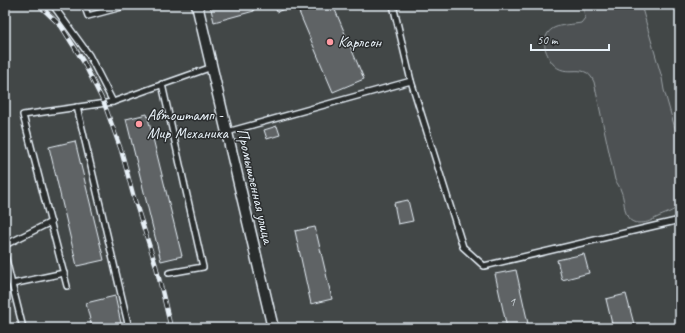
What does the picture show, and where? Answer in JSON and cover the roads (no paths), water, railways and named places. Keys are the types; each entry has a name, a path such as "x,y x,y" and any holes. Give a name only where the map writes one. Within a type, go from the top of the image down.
{"street":[{"name":"Промышленная улица","path":"197,5 273,328"}],"lane":[{"path":"66,5 54,8 89,55 113,102"},
{"path":"84,5 88,16 129,5"},
{"path":"393,5 411,81 464,247 484,266 680,220"},
{"path":"67,286 23,115 113,102 212,67"},
{"path":"227,132 411,81"},
{"path":"162,84 203,266 170,274"},
{"path":"77,107 129,328"},
{"path":"5,245 51,222"},
{"path":"5,256 7,274 12,284 23,328"},
{"path":"12,284 64,273"}],"railway":[{"path":"39,5 61,26 83,61 104,103 121,150 134,198 156,266 171,328"}],"place":[{"name":"Карлсон","path":"330,42"},
{"name":"Автоштамп - Мир Механика","path":"139,124"}]}
